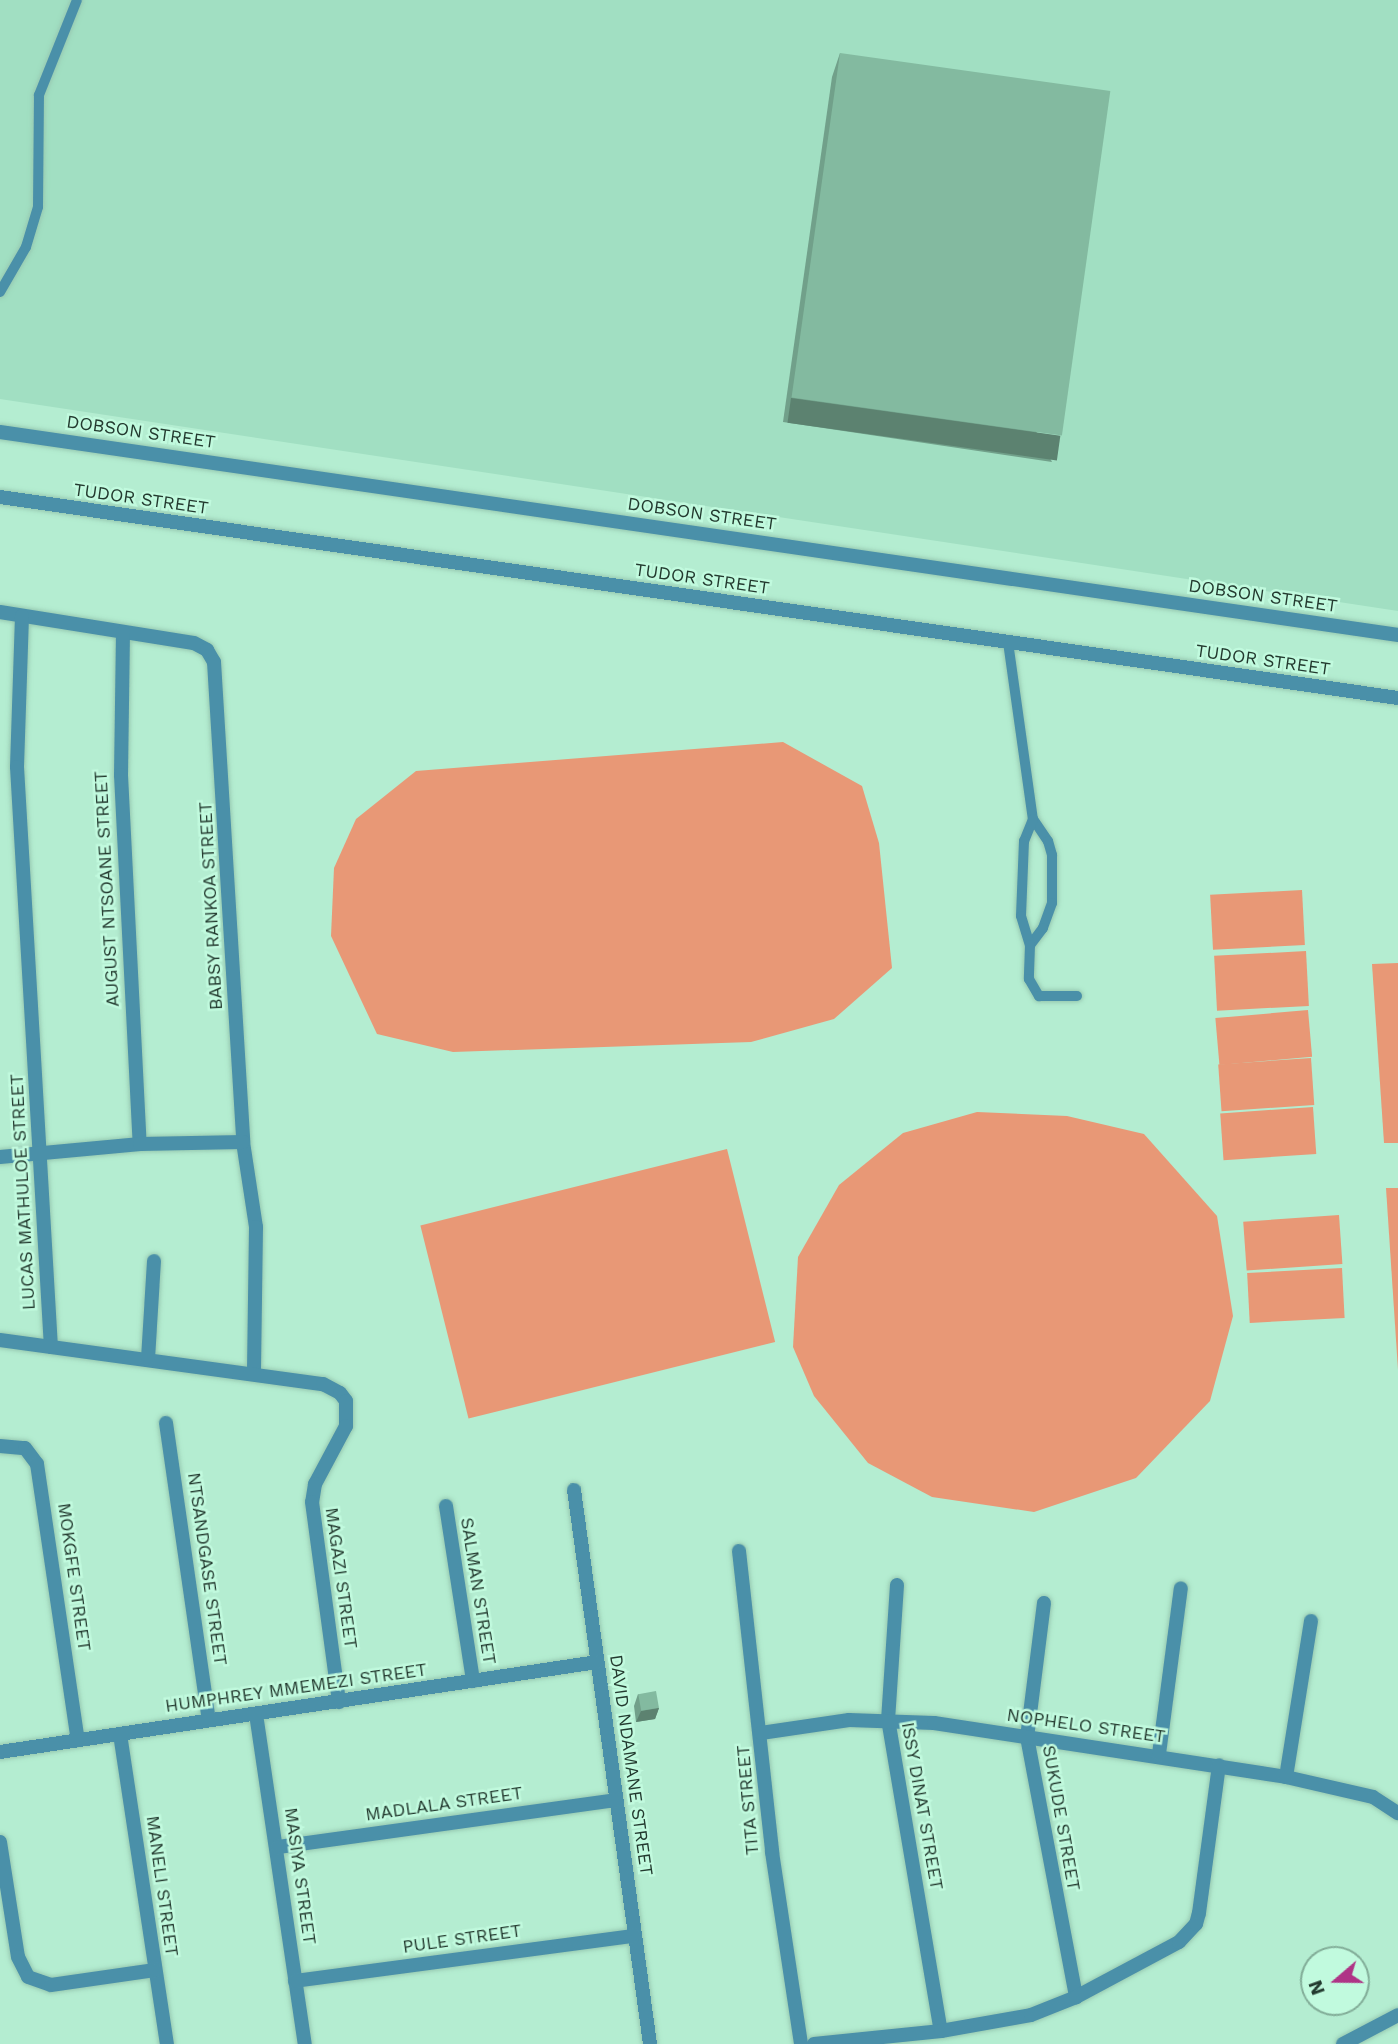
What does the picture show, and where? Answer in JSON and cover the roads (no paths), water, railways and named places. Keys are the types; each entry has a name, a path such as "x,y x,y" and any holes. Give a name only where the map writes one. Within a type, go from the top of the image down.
{"street":[{"name":"DOBSON STREET","path":"0,432 1398,635"},
{"name":"TUDOR STREET","path":"0,497 1398,698"},
{"name":"BABSY RANKOA STREET","path":"0,612 194,643 207,650 215,662 243,1142 257,1255 254,1373"},
{"name":"LUCAS MATHULOE STREET","path":"22,616 17,767 51,1348"},
{"name":"AUGUST NTSOANE STREET","path":"123,632 119,740 140,1144"},
{"path":"0,1157 140,1144 243,1142"},
{"path":"148,1359 154,1261"},
{"path":"0,1340 254,1373"},
{"name":"MAGAZI STREET","path":"254,1373 334,1388 346,1401 346,1426 315,1484 312,1502 339,1702"},
{"name":"NTSANDGASE STREET","path":"166,1423 209,1720"},
{"name":"MOKGFE STREET","path":"0,1447 25,1448 37,1464 78,1740"},
{"name":"DAVID NDAMANE STREET","path":"574,1490 650,2044"},
{"name":"SALMAN STREET","path":"446,1506 473,1681"},
{"name":"TITA STREET","path":"739,1551 772,1852 801,2044"},
{"name":"ISSY DINAT STREET","path":"897,1585 888,1719 941,2031"},
{"path":"1159,1754 1181,1588"},
{"name":"SUKUDE STREET","path":"1044,1603 1027,1737 1076,1997"},
{"path":"1286,1777 1311,1621"},
{"name":"HUMPHREY MMEMEZI STREET","path":"0,1752 597,1662"},
{"name":"MASIYA STREET","path":"256,1714 278,1847 305,2044"},
{"name":"NOPHELO STREET","path":"761,1733 888,1719 1159,1754 1286,1777 1373,1797 1397,1808"},
{"name":"MANELI STREET","path":"120,1734 167,2044"},
{"path":"814,2044 941,2031 1031,2015 1076,1997 1168,1949 1196,1924 1219,1765"},
{"name":"MADLALA STREET","path":"278,1847 616,1800"},
{"path":"0,1842 18,1957 28,1977 51,1985 155,1970"},
{"name":"PULE STREET","path":"295,1981 634,1936"},
{"path":"1343,2044 1398,2015"}],"lane":[{"path":"0,292 26,247 38,206 39,95 78,0"},
{"path":"1008,642 1033,819 1050,848 1052,903 1043,928 1030,945"},
{"path":"1033,819 1024,841 1021,916 1030,945 1029,979 1039,996 1077,996"}]}
